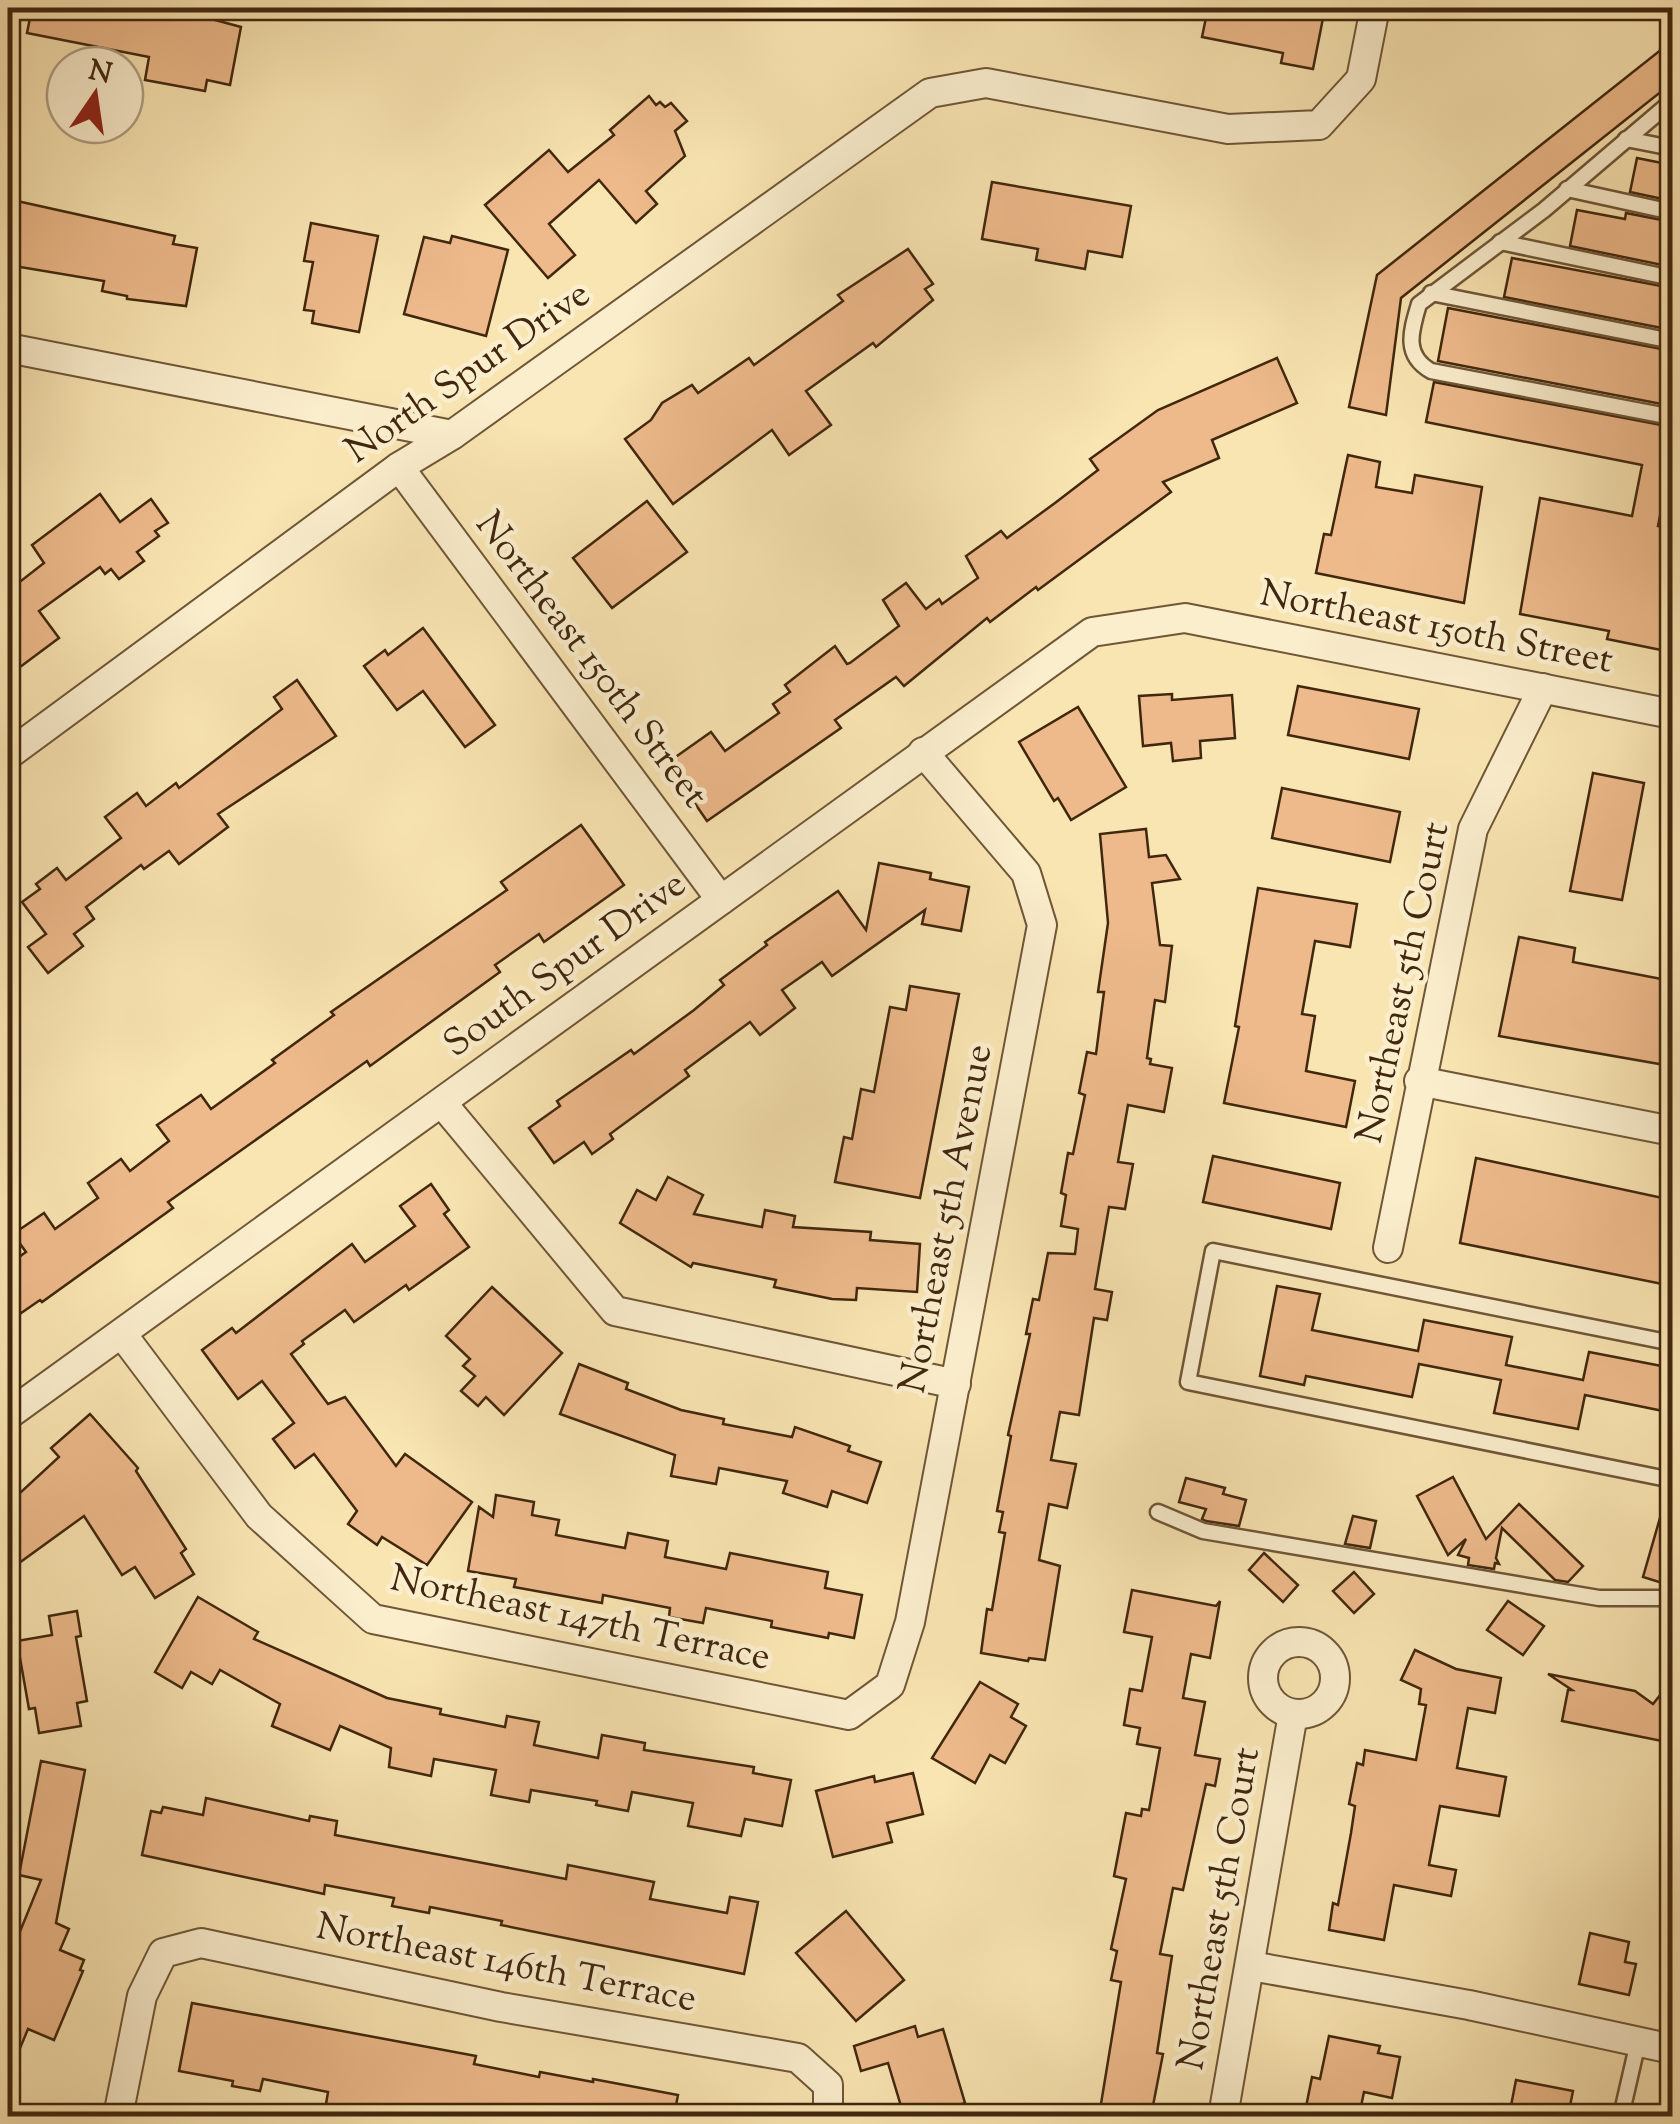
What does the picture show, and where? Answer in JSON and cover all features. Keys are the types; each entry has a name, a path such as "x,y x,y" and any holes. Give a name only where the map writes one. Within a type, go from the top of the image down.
{"street":[{"name":"North Spur Drive","path":"8,756 398,467 452,435 930,92 986,83 1228,129 1319,126 1361,79 1375,8"},
{"path":"8,348 452,435"},
{"name":"Northeast 150th Street","path":"398,467 721,900"},
{"name":"Northeast 150th Street","path":"1185,618 1672,714"},
{"name":"South Spur Drive","path":"8,1414 1092,632 1185,618"},
{"name":"Northeast 5th Court","path":"1388,1248 1473,830 1543,688"},
{"name":"Northeast 5th Avenue","path":"849,1715 890,1685 910,1622 1042,925 1026,873 923,752"},
{"path":"1420,1081 1672,1131"},
{"path":"442,1103 615,1310 956,1384"},
{"name":"Northeast 147th Terrace","path":"122,1334 259,1516 373,1618 849,1715"},
{"name":"Northeast 5th Court","path":"1223,2116 1293,1714"},
{"name":"Northeast 146th Terrace","path":"118,2116 142,1996 164,1953 201,1943 501,2007 798,2058 828,2084 828,2116"},
{"path":"1251,1966 1469,2005 1672,2049"}],"lane":[{"path":"1672,101 1568,189 1430,293 1419,304 1411,349 1417,363 1431,371 1672,418"},
{"path":"1626,139 1672,148"},
{"path":"1568,189 1672,212"},
{"path":"1500,242 1672,278"},
{"path":"1430,293 1672,341"},
{"path":"1672,1342 1212,1252 1188,1382 1672,1480"},
{"path":"1158,1512 1203,1531 1530,1588 1599,1598 1672,1598"},
{"path":"1621,2116 1638,2042"}],"building":[{"path":"32,8 136,8 181,16 182,11 241,27 230,85 207,80 205,91 145,80 149,57 145,56 145,45 88,45 27,33"},
{"path":"1208,8 1325,8 1313,69 1281,63 1283,53 1202,37"},
{"path":"1672,41 1672,83 1401,298 1386,415 1349,407 1377,275"},
{"path":"649,96 656,105 660,102 665,107 671,103 687,121 675,131 685,156 646,191 657,204 636,223 599,180 549,224 575,255 548,278 485,205 549,150 568,172 614,135 610,130"},
{"path":"1637,158 1672,165 1672,201 1630,192"},
{"path":"992,182 1131,206 1122,257 1088,251 1085,269 1036,260 1038,249 982,239"},
{"path":"8,199 175,236 173,244 197,248 186,306 127,299 102,291 104,281 14,266 8,261"},
{"path":"1577,210 1625,219 1626,213 1672,222 1672,267 1570,246"},
{"path":"311,223 378,236 359,332 312,323 314,311 304,310 313,262 304,261"},
{"path":"452,236 508,250 486,336 404,314 424,237 450,243"},
{"path":"908,249 933,284 925,289 933,300 876,347 873,343 806,391 831,425 789,455 772,430 673,504 625,439 651,420 662,403 692,385 698,393 749,358 754,365 843,301 838,295"},
{"path":"1512,258 1672,288 1672,330 1504,297"},
{"path":"1448,308 1672,351 1672,406 1438,361"},
{"path":"1277,358 1297,403 1212,440 1219,458 1163,482 1171,492 1038,590 1036,587 990,622 987,618 904,686 896,677 835,720 841,728 707,821 667,763 711,732 725,751 779,713 773,704 790,692 785,685 835,646 850,663 899,626 883,600 906,583 926,609 939,599 942,604 978,578 966,556 1001,531 1007,538 1055,503 1098,470 1090,459 1158,410"},
{"path":"1434,382 1672,427 1672,471 1669,470 1658,526 1672,529 1672,596 1661,650 1607,639 1609,631 1520,614 1540,498 1632,516 1642,465 1426,422"},
{"path":"1348,455 1380,462 1376,487 1412,493 1415,475 1482,487 1464,603 1316,573 1324,534 1331,535"},
{"path":"100,494 120,522 151,499 168,523 155,531 159,536 137,552 144,561 119,579 111,569 105,574 100,567 39,611 59,638 8,676 8,591 44,563 32,545"},
{"path":"647,501 687,552 612,608 573,558"},
{"path":"423,628 495,725 465,747 423,691 397,710 364,666 385,650 388,655"},
{"path":"297,680 336,736 218,814 228,827 179,864 169,851 144,869 141,865 86,907 94,919 74,934 83,946 48,973 28,947 46,934 22,902 40,889 36,884 57,868 66,880 121,838 105,817 137,793 146,806 176,783 179,788 282,709 274,697"},
{"path":"1298,686 1419,709 1409,759 1288,735"},
{"path":"1172,694 1172,700 1232,695 1235,738 1200,741 1201,758 1173,761 1171,743 1143,746 1139,696"},
{"path":"1078,707 1126,787 1071,820 1058,798 1054,801 1019,742"},
{"path":"1593,773 1644,783 1622,900 1570,891"},
{"path":"1282,788 1400,812 1390,862 1272,838"},
{"path":"581,825 624,885 544,942 539,934 495,965 500,972 370,1066 367,1061 168,1202 173,1208 8,1322 8,1265 26,1252 13,1234 44,1213 55,1229 98,1198 88,1183 121,1159 130,1171 169,1141 157,1125 201,1095 211,1109 275,1063 272,1060 334,1015 331,1012 507,890 501,882"},
{"path":"1146,829 1149,857 1166,855 1180,879 1152,883 1160,945 1172,946 1165,1002 1155,1000 1147,1058 1151,1059 1150,1064 1172,1068 1164,1112 1128,1105 1118,1162 1133,1164 1125,1209 1109,1207 1095,1289 1112,1292 1107,1320 1094,1318 1079,1415 1060,1412 1051,1460 1076,1464 1067,1508 1049,1504 1039,1560 1060,1566 1045,1660 981,1653 1005,1533 999,1532 1003,1512 997,1511 1033,1299 1039,1300 1048,1253 1075,1254 1078,1229 1061,1226 1066,1195 1061,1193 1085,1095 1079,1093 1087,1052 1096,1054 1104,992 1098,992 1108,923 1100,834"},
{"path":"879,863 931,873 930,879 969,887 961,931 922,924 925,910 832,976 822,962 782,990 795,1008 760,1035 750,1022 685,1070 689,1076 610,1134 613,1139 592,1154 584,1142 554,1163 529,1128 560,1106 557,1101 631,1050 634,1054 694,1010 724,985 720,980 767,945 765,942 838,891 866,930"},
{"path":"1258,888 1357,904 1350,947 1315,941 1302,1014 1315,1016 1306,1071 1355,1081 1346,1127 1224,1103"},
{"path":"1519,937 1575,948 1573,962 1672,981 1672,1022 1665,1065 1499,1036"},
{"path":"910,986 959,994 920,1198 835,1182 844,1137 852,1139 861,1089 874,1092 890,1007 906,1010"},
{"path":"1213,1156 1340,1183 1331,1229 1203,1202"},
{"path":"1476,1158 1672,1200 1672,1286 1460,1243"},
{"path":"668,1177 703,1195 694,1214 762,1227 765,1210 795,1216 793,1227 871,1232 870,1240 920,1244 917,1292 857,1288 856,1300 832,1299 774,1287 776,1280 693,1263 691,1267 620,1223 637,1190 656,1200"},
{"path":"431,1184 449,1210 444,1214 469,1247 409,1290 406,1285 354,1322 345,1310 302,1341 304,1344 291,1354 328,1404 345,1397 396,1466 405,1454 472,1502 427,1565 382,1537 377,1545 348,1524 357,1511 314,1454 295,1468 273,1439 294,1423 262,1381 238,1399 202,1350 232,1328 236,1333 352,1244 365,1262 415,1226 400,1206"},
{"path":"1277,1286 1320,1294 1312,1330 1418,1351 1424,1320 1512,1337 1506,1365 1583,1380 1589,1352 1672,1368 1663,1411 1585,1395 1578,1429 1494,1413 1501,1380 1419,1364 1412,1397 1306,1376 1304,1385 1260,1376"},
{"path":"492,1287 562,1353 504,1415 486,1397 478,1406 461,1391 475,1376 463,1366 470,1359 446,1336"},
{"path":"579,1364 628,1383 626,1389 681,1410 724,1419 723,1424 792,1437 795,1427 850,1446 848,1451 881,1462 867,1503 832,1491 827,1507 783,1493 787,1481 719,1468 716,1484 671,1476 675,1455 560,1414"},
{"path":"90,1414 138,1468 136,1471 186,1549 181,1553 194,1574 155,1598 135,1567 122,1575 84,1516 8,1571 8,1504 59,1457 51,1448"},
{"path":"1453,1477 1486,1539 1519,1504 1583,1566 1568,1582 1555,1580 1502,1528 1496,1558 1499,1564 1495,1563 1494,1569 1468,1565 1469,1558 1458,1555 1466,1539 1448,1555 1417,1496"},
{"path":"1186,1478 1225,1488 1223,1494 1246,1500 1239,1526 1206,1521 1202,1519 1206,1509 1179,1502"},
{"path":"496,1495 534,1502 532,1515 559,1520 556,1535 625,1548 628,1533 668,1541 665,1557 726,1569 730,1553 828,1572 825,1588 862,1595 854,1638 829,1633 828,1638 771,1627 772,1621 706,1608 703,1623 669,1617 670,1608 603,1595 602,1603 514,1587 516,1579 468,1571 479,1507 493,1517"},
{"path":"1666,1497 1672,1498 1672,1586 1643,1577"},
{"path":"1353,1516 1376,1521 1370,1548 1345,1544"},
{"path":"1264,1553 1298,1585 1283,1602 1249,1570"},
{"path":"1354,1572 1374,1594 1354,1613 1333,1591"},
{"path":"1132,1590 1216,1606 1220,1601 1210,1658 1191,1654 1183,1698 1205,1702 1195,1755 1220,1759 1215,1786 1206,1784 1183,1890 1173,1888 1160,1954 1172,1956 1157,2053 1163,2054 1151,2116 1099,2116 1121,1982 1111,1980 1117,1951 1111,1949 1126,1879 1114,1876 1126,1813 1141,1816 1142,1809 1149,1810 1160,1748 1137,1744 1140,1728 1124,1725 1130,1689 1142,1691 1152,1637 1124,1632"},
{"path":"198,1597 258,1632 254,1639 387,1698 505,1727 507,1716 539,1722 534,1745 598,1758 602,1735 645,1743 644,1750 754,1767 753,1773 791,1780 782,1826 745,1819 741,1836 688,1826 693,1803 632,1792 628,1811 596,1805 597,1801 531,1790 529,1802 491,1795 496,1770 434,1759 431,1776 389,1767 391,1748 340,1726 330,1750 272,1726 280,1704 220,1670 212,1684 191,1672 182,1688 155,1672"},
{"path":"1508,1601 1544,1626 1523,1655 1487,1630"},
{"path":"77,1611 81,1636 76,1637 87,1701 77,1703 81,1726 39,1733 35,1708 29,1709 17,1641 52,1635 49,1616"},
{"path":"1415,1650 1456,1669 1501,1678 1495,1713 1468,1708 1457,1768 1506,1777 1499,1816 1440,1806 1429,1865 1456,1870 1451,1896 1394,1885 1384,1940 1329,1930 1333,1903 1338,1905 1351,1833 1355,1806 1349,1804 1357,1763 1363,1765 1365,1750 1416,1760 1426,1705 1419,1704 1421,1689 1401,1680"},
{"path":"1548,1674 1635,1691 1653,1704 1672,1680 1672,1743 1562,1721 1568,1690 1572,1690"},
{"path":"980,1682 1018,1704 1011,1717 1026,1726 1005,1763 990,1755 975,1783 932,1758"},
{"path":"41,1761 85,1770 56,1923 69,1929 60,1950 84,1960 80,1970 83,1971 54,2040 28,2029 8,2077 8,1961 41,1880 19,1875"},
{"path":"913,1773 923,1814 887,1823 892,1842 833,1857 816,1791 874,1776 875,1782"},
{"path":"206,1798 309,1821 310,1816 337,1821 335,1835 566,1879 568,1865 654,1882 650,1899 727,1913 730,1897 758,1902 744,1974 430,1907 429,1913 392,1906 394,1898 325,1885 324,1894 142,1855 151,1811 161,1813 163,1807 203,1815"},
{"path":"846,1911 904,1980 856,2021 796,1953"},
{"path":"1590,1933 1629,1942 1625,1962 1636,1964 1629,1995 1579,1984"},
{"path":"192,2003 476,2056 474,2064 539,2077 540,2072 678,2095 674,2116 477,2116 438,2110 437,2116 324,2116 328,2092 263,2079 260,2091 232,2086 233,2081 179,2071"},
{"path":"915,2026 918,2037 943,2029 965,2103 951,2107 954,2116 904,2116 888,2063 861,2071 854,2046"},
{"path":"1329,2036 1380,2046 1378,2053 1400,2057 1392,2098 1364,2092 1359,2116 1305,2112 1312,2077 1320,2079"},
{"path":"1516,2080 1573,2091 1568,2116 1509,2116"}]}
